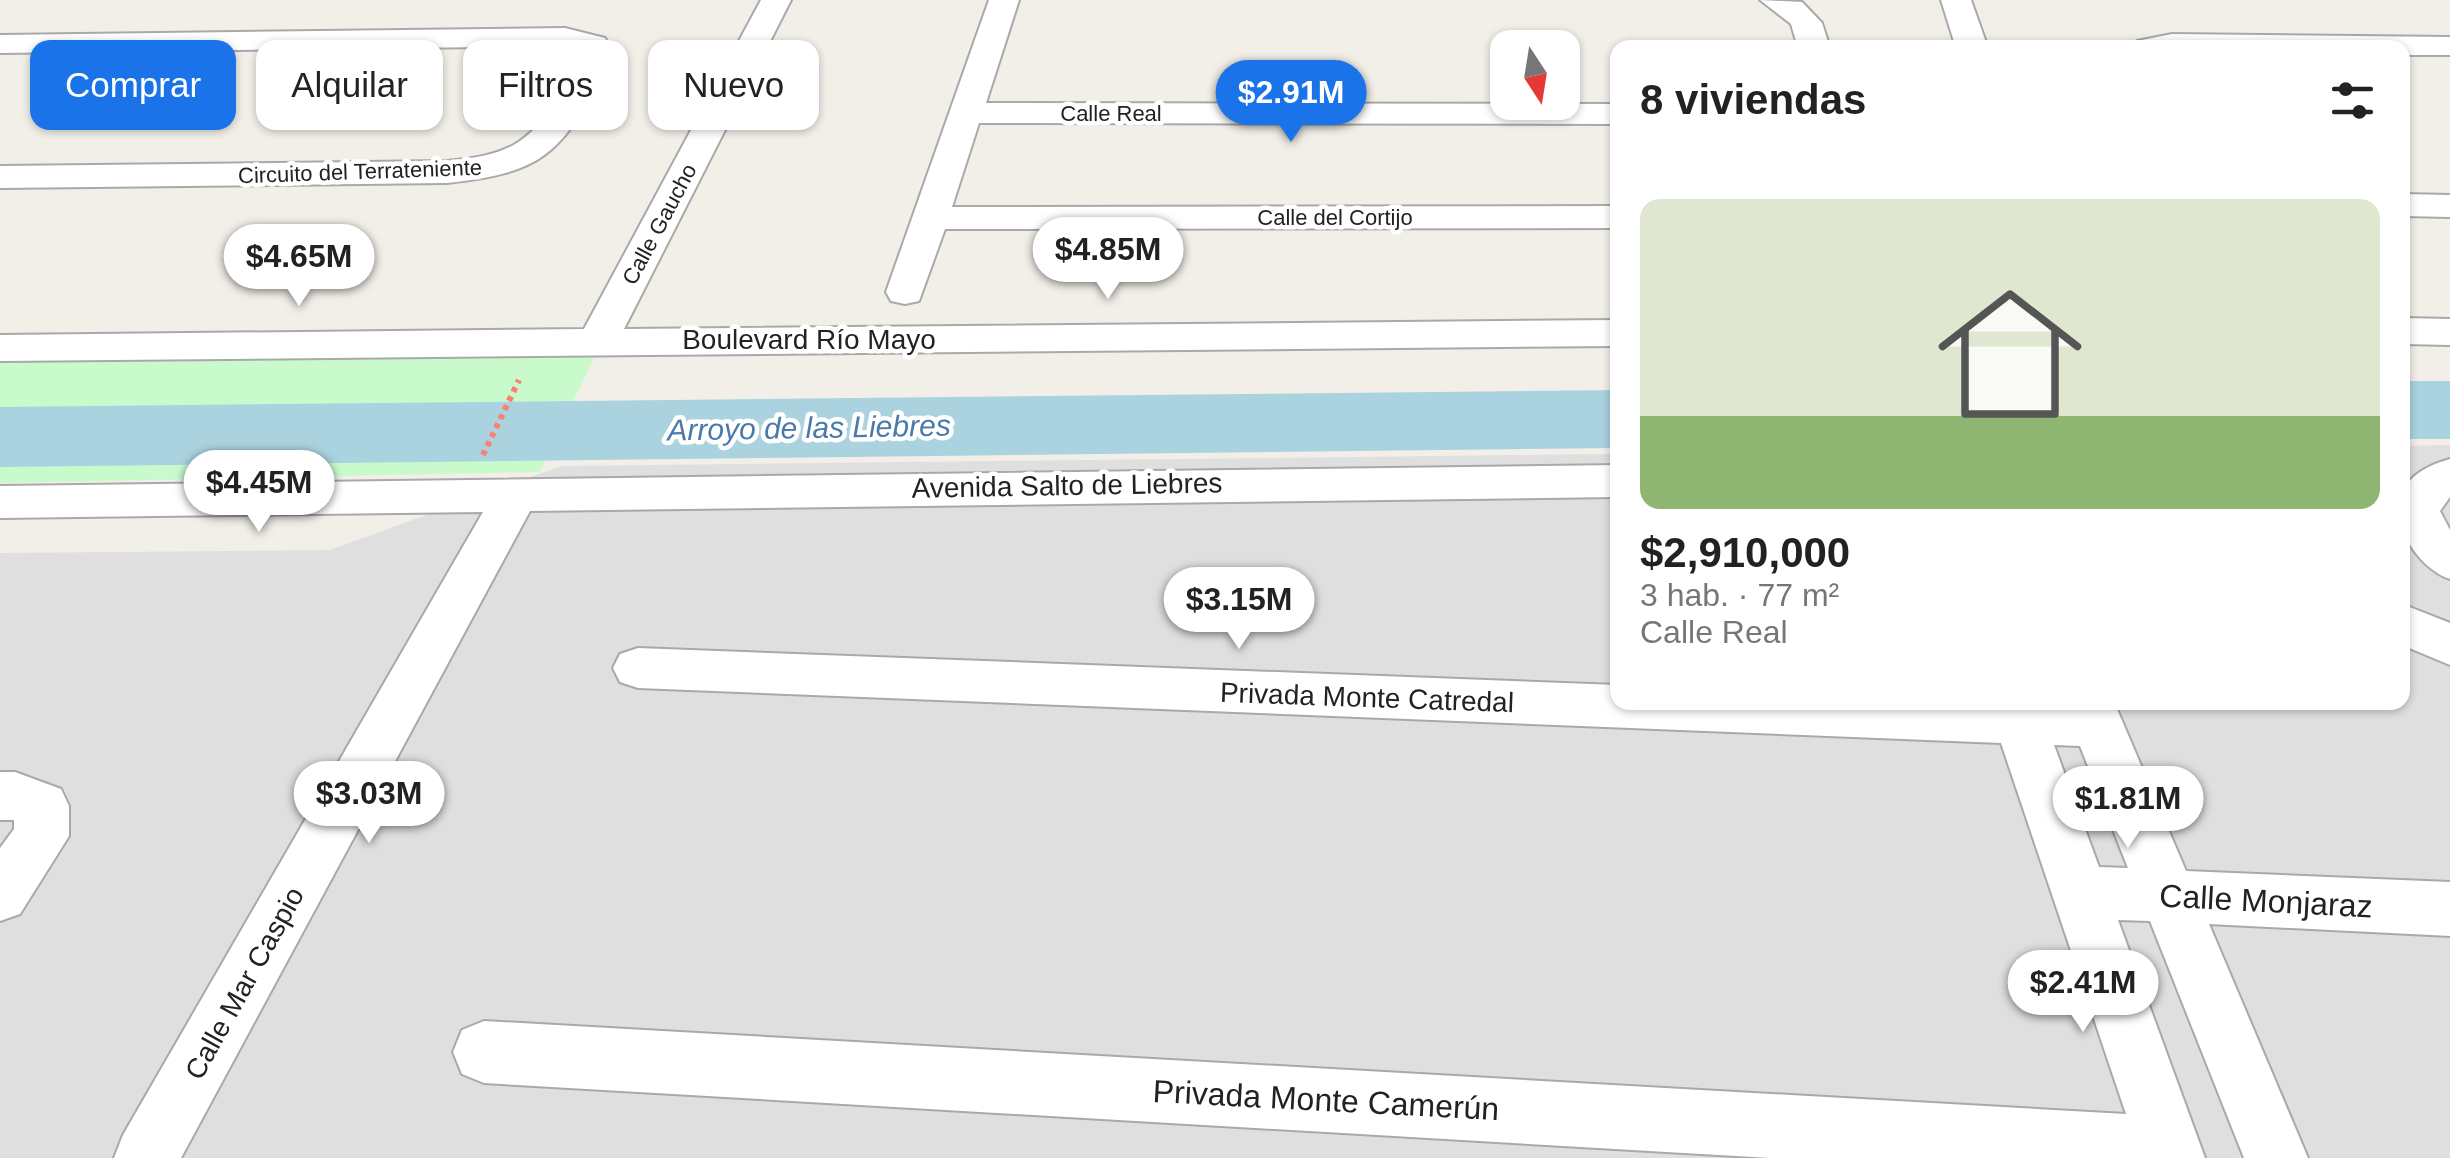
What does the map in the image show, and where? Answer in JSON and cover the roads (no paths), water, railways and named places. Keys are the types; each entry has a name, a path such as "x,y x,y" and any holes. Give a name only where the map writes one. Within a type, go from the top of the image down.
{"street":[{"name":"Calle Gaucho","path":"598,341 776,0"},
{"path":"905,292 1004,0"},
{"path":"1775,0 1794,8 1809,22 1812,40"},
{"path":"1956,0 1969,40"},
{"name":"Circuito del Terrateniente","path":"0,44 565,38 583,39 594,46 597,56 593,69 545,144 506,166 447,172 0,177"},
{"path":"2410,46 2450,46"},
{"name":"Calle Real","path":"965,113 1610,114"},
{"path":"2410,205 2450,206"},
{"name":"Calle del Cortijo","path":"932,218 1610,217"},
{"path":"2410,331 2450,332"},
{"name":"Boulevard Río Mayo","path":"0,348 1610,333"},
{"path":"2410,474 2450,474"},
{"path":"2450,474 2426,490 2417,510 2426,534 2450,561"},
{"name":"Avenida Salto de Liebres","path":"517,493 1610,480"},
{"path":"0,502 517,493"},
{"name":"Calle Mar Caspio","path":"146,1158 517,493"},
{"path":"2410,627 2450,645"},
{"name":"Privada Monte Catredal","path":"638,668 1610,700"},
{"name":"Privada Monte Catredal","path":"1925,710 2092,714"},
{"path":"2017,713 2171,1154"},
{"path":"2092,714 2169,896 2288,1157"},
{"path":"0,796 15,796 42,806 41,836 0,895"},
{"name":"Calle Monjaraz","path":"2082,892 2450,909"},
{"name":"Privada Monte Camerún","path":"484,1052 2171,1154"}],"waterway":[{"name":"Arroyo de las Liebres","path":"2410,410 2450,410"},
{"name":"Arroyo de las Liebres","path":"0,437 1610,419"}]}
